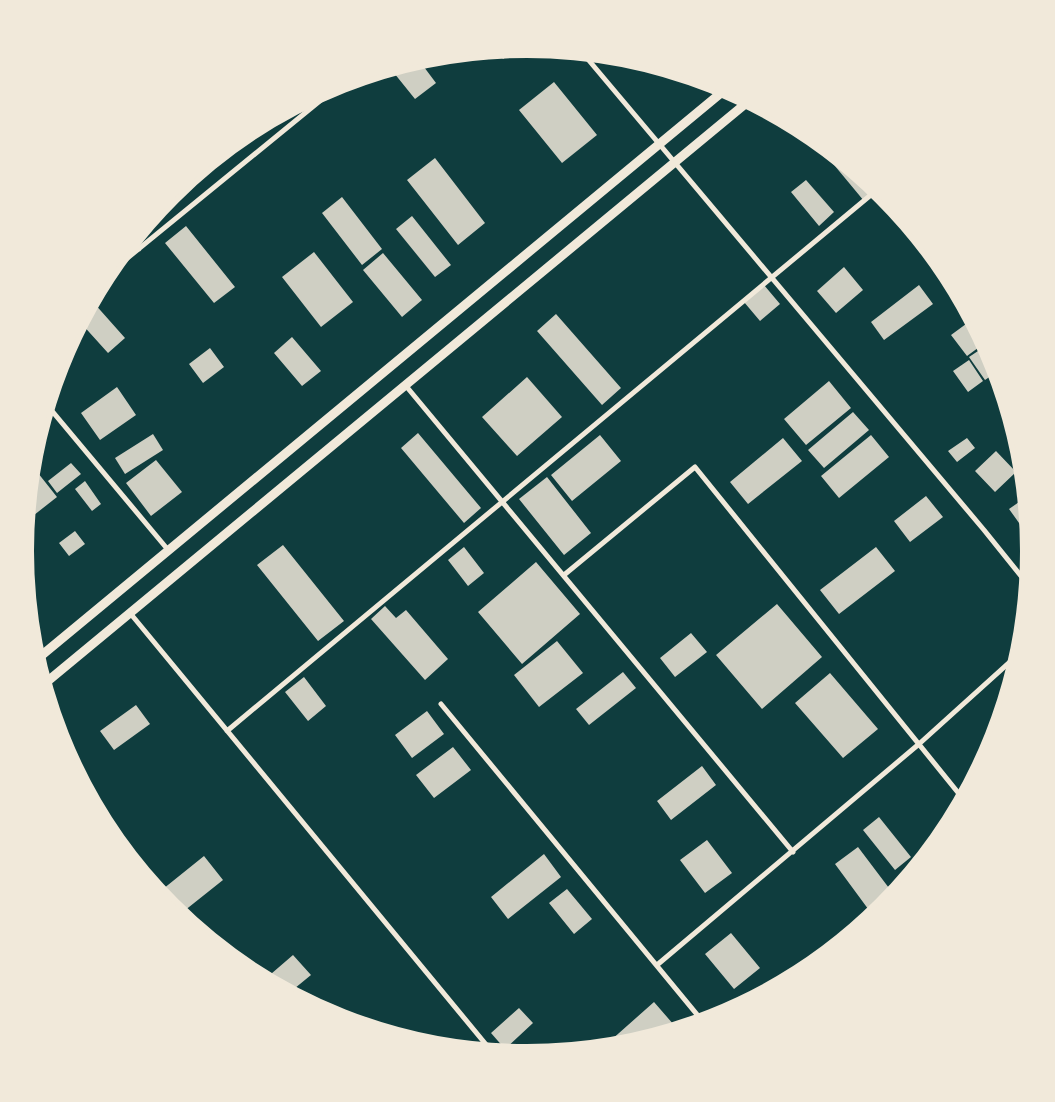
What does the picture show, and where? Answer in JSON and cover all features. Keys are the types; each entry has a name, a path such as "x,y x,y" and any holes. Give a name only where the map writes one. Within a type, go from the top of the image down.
{"street":[{"path":"587,59 1023,579"},
{"path":"43,655 720,94"},
{"path":"127,259 320,101"},
{"path":"48,680 744,105"},
{"path":"227,731 502,500 872,194"},
{"path":"137,246 139,249"},
{"path":"406,386 793,852"},
{"path":"52,410 169,551"},
{"path":"564,575 695,467 960,794"},
{"path":"130,613 487,1045"},
{"path":"656,965 920,744 1011,661"},
{"path":"442,704 699,1016"}],"building":[{"path":"423,66 436,83 415,99 394,73"},
{"path":"554,82 597,135 562,163 519,110"},
{"path":"825,154 855,178 872,194 864,201"},
{"path":"435,158 485,223 458,245 407,180"},
{"path":"806,180 834,212 819,226 791,192"},
{"path":"342,197 382,249 362,265 322,213"},
{"path":"412,216 451,265 435,277 396,229"},
{"path":"186,226 235,287 214,303 165,243"},
{"path":"314,252 353,302 321,327 282,277"},
{"path":"383,253 422,300 402,317 363,270"},
{"path":"844,267 863,290 836,313 817,291"},
{"path":"764,285 780,304 760,321 744,302"},
{"path":"919,285 933,304 884,340 871,322"},
{"path":"96,306 125,338 108,353 85,327"},
{"path":"556,314 621,388 602,405 537,331"},
{"path":"966,324 974,335 980,347 967,356 951,335"},
{"path":"292,337 321,371 302,386 274,353"},
{"path":"210,348 224,367 203,383 189,364"},
{"path":"981,349 991,376 985,380 969,357"},
{"path":"969,360 983,381 968,392 953,371"},
{"path":"527,377 562,417 517,456 482,417"},
{"path":"829,381 851,408 806,445 784,419"},
{"path":"117,387 136,415 100,440 81,413"},
{"path":"853,412 869,430 824,468 808,450"},
{"path":"418,433 481,508 464,523 401,448"},
{"path":"153,434 163,450 125,474 115,458"},
{"path":"600,435 621,461 572,501 551,475"},
{"path":"871,435 889,457 839,498 821,476"},
{"path":"783,438 802,461 748,504 730,482"},
{"path":"967,438 975,448 957,462 948,451"},
{"path":"996,451 1016,472 995,492 975,471"},
{"path":"156,460 182,492 151,516 126,483"},
{"path":"71,463 81,474 57,493 48,481"},
{"path":"37,474 57,497 32,516 35,486"},
{"path":"547,477 591,533 564,555 519,499"},
{"path":"85,481 101,504 92,511 75,489"},
{"path":"926,496 943,517 910,542 894,521"},
{"path":"1019,502 1022,506 1023,529 1009,509"},
{"path":"75,531 85,544 69,556 59,543"},
{"path":"283,545 344,621 318,641 257,565"},
{"path":"464,547 484,573 468,586 448,560"},
{"path":"876,547 895,571 839,614 820,590"},
{"path":"536,562 580,614 522,664 478,612"},
{"path":"777,604 822,657 762,709 716,655"},
{"path":"385,606 396,618 406,610 448,659 425,680 371,619"},
{"path":"691,633 707,652 675,677 660,658"},
{"path":"557,641 583,673 539,707 514,675"},
{"path":"623,672 636,688 589,725 576,709"},
{"path":"830,673 878,729 843,758 795,703"},
{"path":"304,677 326,706 308,721 285,692"},
{"path":"136,705 150,724 114,750 100,731"},
{"path":"427,711 444,734 412,758 395,735"},
{"path":"453,747 471,770 434,798 416,775"},
{"path":"702,766 716,785 671,820 657,801"},
{"path":"879,817 911,857 895,870 863,830"},
{"path":"707,840 732,873 705,893 680,860"},
{"path":"858,847 890,889 869,910 835,864"},
{"path":"544,854 561,877 508,919 491,897"},
{"path":"204,856 223,880 185,910 164,888"},
{"path":"567,889 592,919 574,934 549,903"},
{"path":"731,933 760,968 734,989 705,954"},
{"path":"293,955 311,975 294,989 270,975"},
{"path":"654,1002 674,1025 624,1038 611,1040"},
{"path":"519,1008 533,1023 508,1046 503,1046 491,1033"}]}
